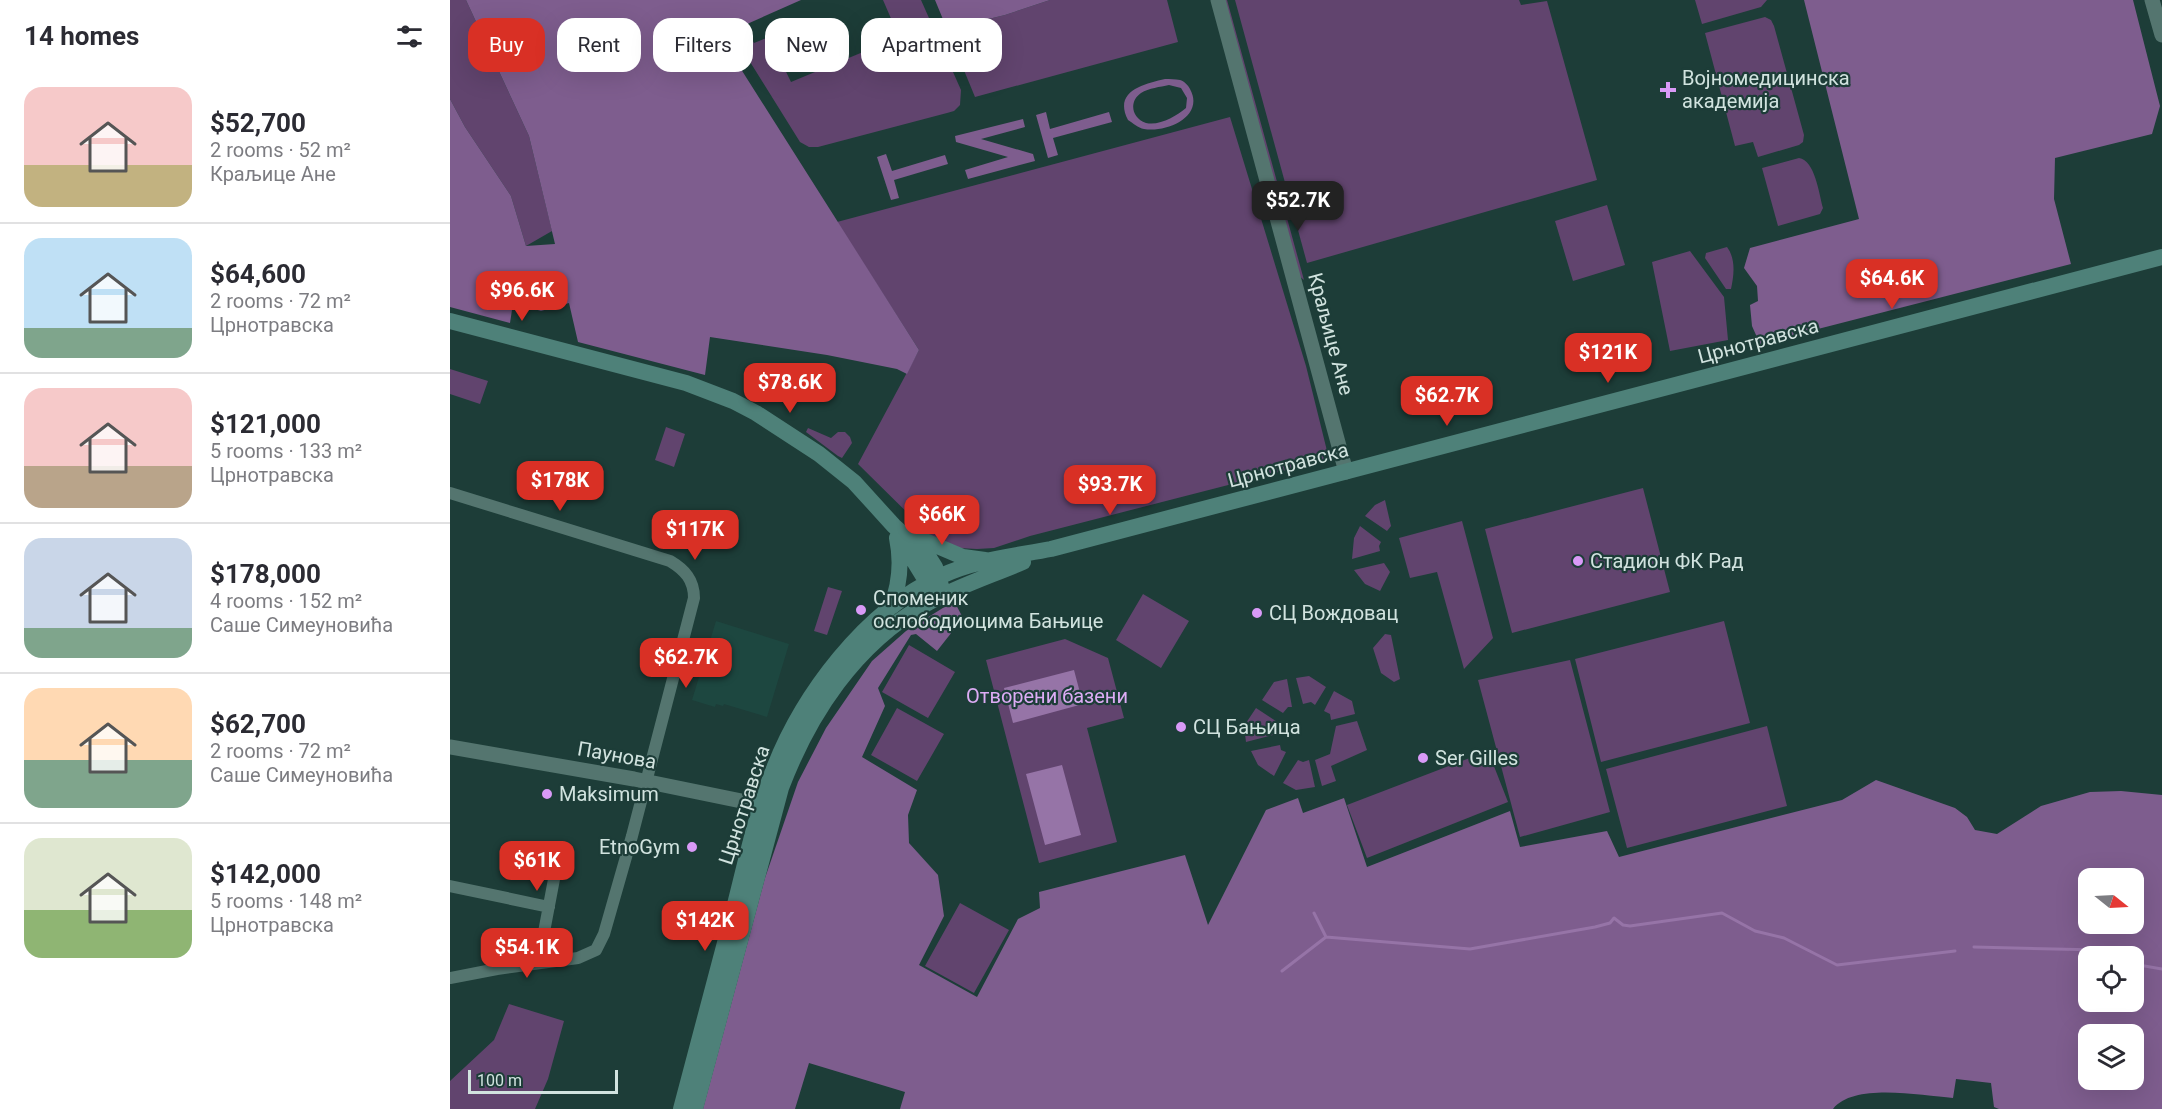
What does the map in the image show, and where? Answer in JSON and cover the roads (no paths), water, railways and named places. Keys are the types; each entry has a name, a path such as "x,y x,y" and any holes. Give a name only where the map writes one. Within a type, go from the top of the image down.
{"main road":[{"name":"Црнотравска","path":"695,1109 781,752 810,699 855,640 891,608 933,580 953,570 1051,549 2162,257"},
{"path":"450,321 681,381 756,413 827,460 868,496 894,526 928,556 933,580 940,596"},
{"path":"894,526 930,545 956,555 972,559 994,560"},
{"path":"891,608 899,581 899,553 894,526"},
{"name":"Црнотравска","path":"681,1109 768,806 824,704 844,675 873,641 888,628 940,596 1051,549"}],"street":[{"name":"Краљице Ане","path":"1218,0 1346,472"},
{"path":"2152,0 2162,35"},
{"path":"450,493 662,558 682,568 693,584 694,598 604,934 596,951 578,958 450,978"},
{"name":"Паунова","path":"450,747 768,806"},
{"path":"544,932 558,858"},
{"path":"450,886 549,907"}],"waterway":[{"path":"1314,913 1326,937"},
{"path":"1282,971 1326,937 1470,949 1595,927 1610,923 1614,918 1623,925 1630,926 1722,913 1755,931 1784,938 1837,965 1955,951"},
{"path":"1974,947 2078,949"},
{"path":"2144,966 2162,969"}],"place":[{"name":"Војномедицинска академија","path":"1668,90"},
{"name":"Стадион ФК Рад","path":"1578,561"},
{"name":"Споменик ослободиоцима Бањице","path":"861,610"},
{"name":"СЦ Вождовац","path":"1257,613"},
{"name":"СЦ Бањица","path":"1181,727"},
{"name":"Ser Gilles","path":"1423,758"},
{"name":"Maksimum","path":"547,794"},
{"name":"EtnoGym","path":"692,847"}],"park label":[{"name":"Отворени базени","path":"1047,696"}]}
